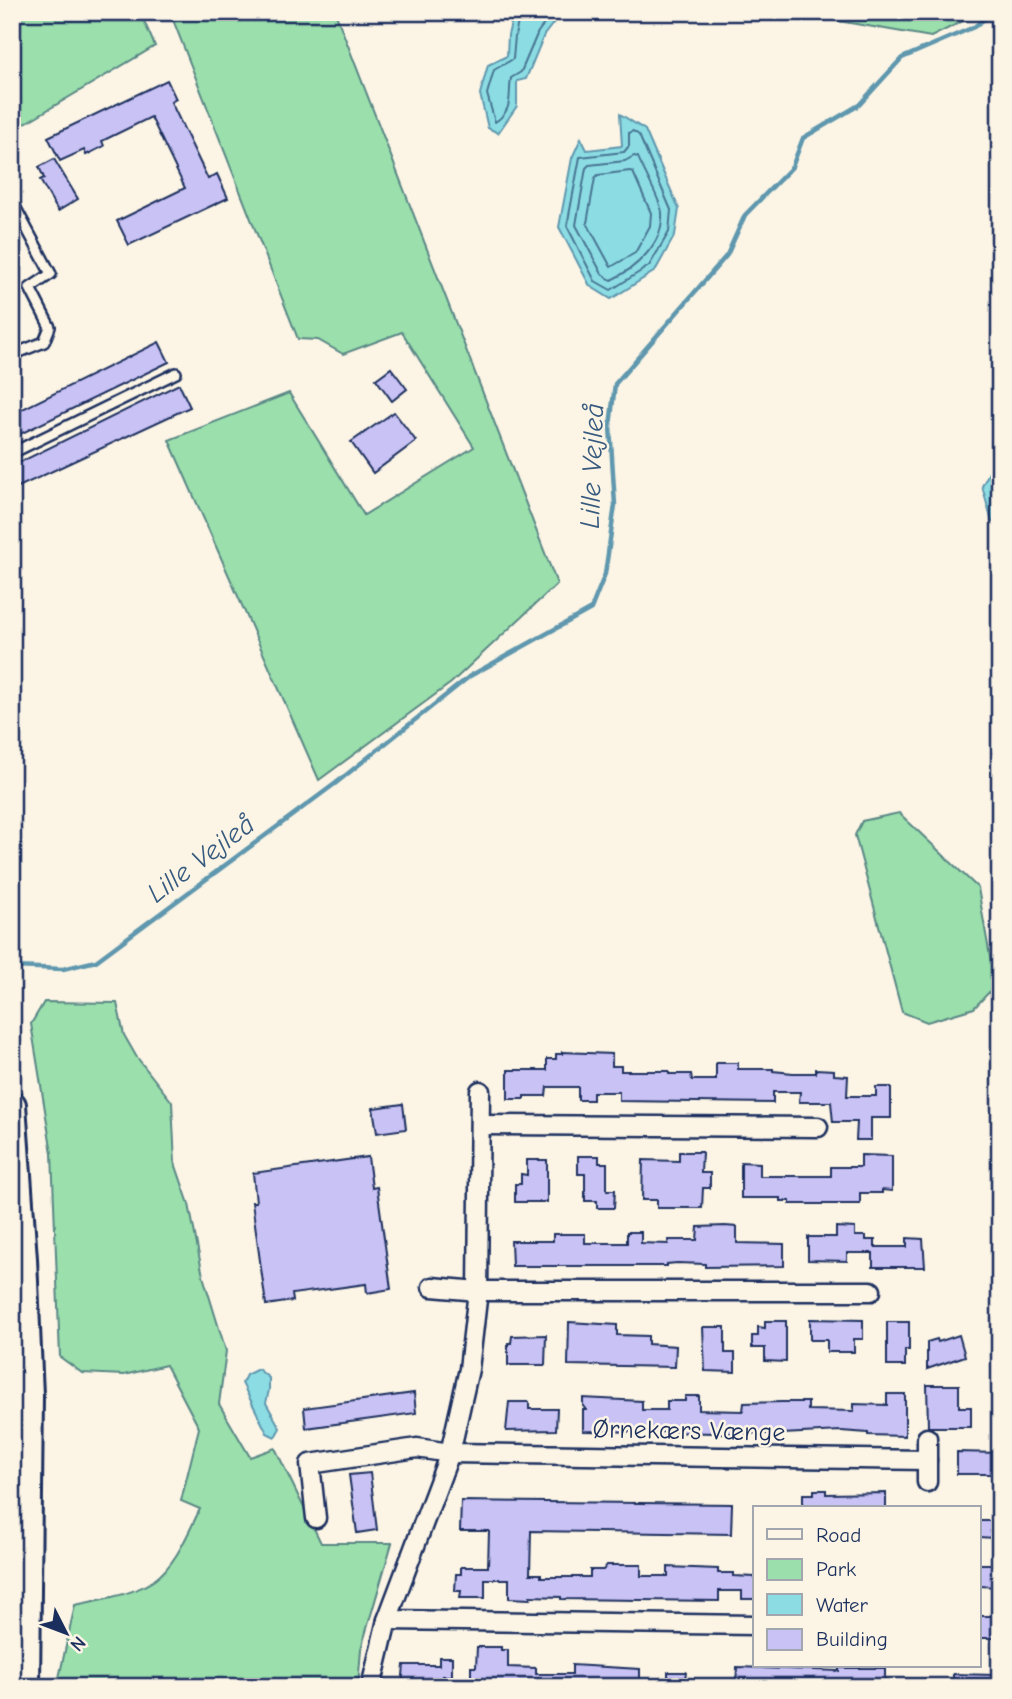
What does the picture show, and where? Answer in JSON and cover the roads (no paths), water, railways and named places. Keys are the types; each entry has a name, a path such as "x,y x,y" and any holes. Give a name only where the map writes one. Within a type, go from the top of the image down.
{"street":[{"path":"371,1687 387,1620 450,1453 469,1369 478,1291 480,1091"},
{"path":"12,1105 29,1395 26,1687"},
{"path":"481,1125 818,1127"},
{"path":"432,1287 478,1291 871,1291"},
{"path":"927,1482 928,1438"},
{"name":"Ørnekærs Vænge","path":"316,1518 310,1464 417,1448 450,1453 927,1460"},
{"path":"12,1631 26,1529"},
{"path":"387,1620 753,1625"}],"lane":[{"path":"12,201 51,274 30,288 50,327 44,342 12,355"},
{"path":"12,453 176,373"}],"water":[{"path":"514,12 562,12 544,35 526,79 517,81 517,106 498,133 488,128 480,94 488,65 507,56 508,35"},
{"path":"620,114 645,130 679,209 675,235 655,271 611,299 590,286 559,227 572,158 581,138 587,150 622,146"},
{"path":"1000,451 1000,524 992,522 982,486"},
{"path":"258,1369 269,1378 266,1403 280,1428 275,1437 267,1433 242,1383 246,1375"}],"waterway":[{"name":"Lille Vejleå","path":"14,967 63,969 96,961 336,783 470,676 591,609 605,574 615,505 610,426 615,384 727,255 745,215 792,167 803,138 859,105 902,58 974,27 993,12"}]}
